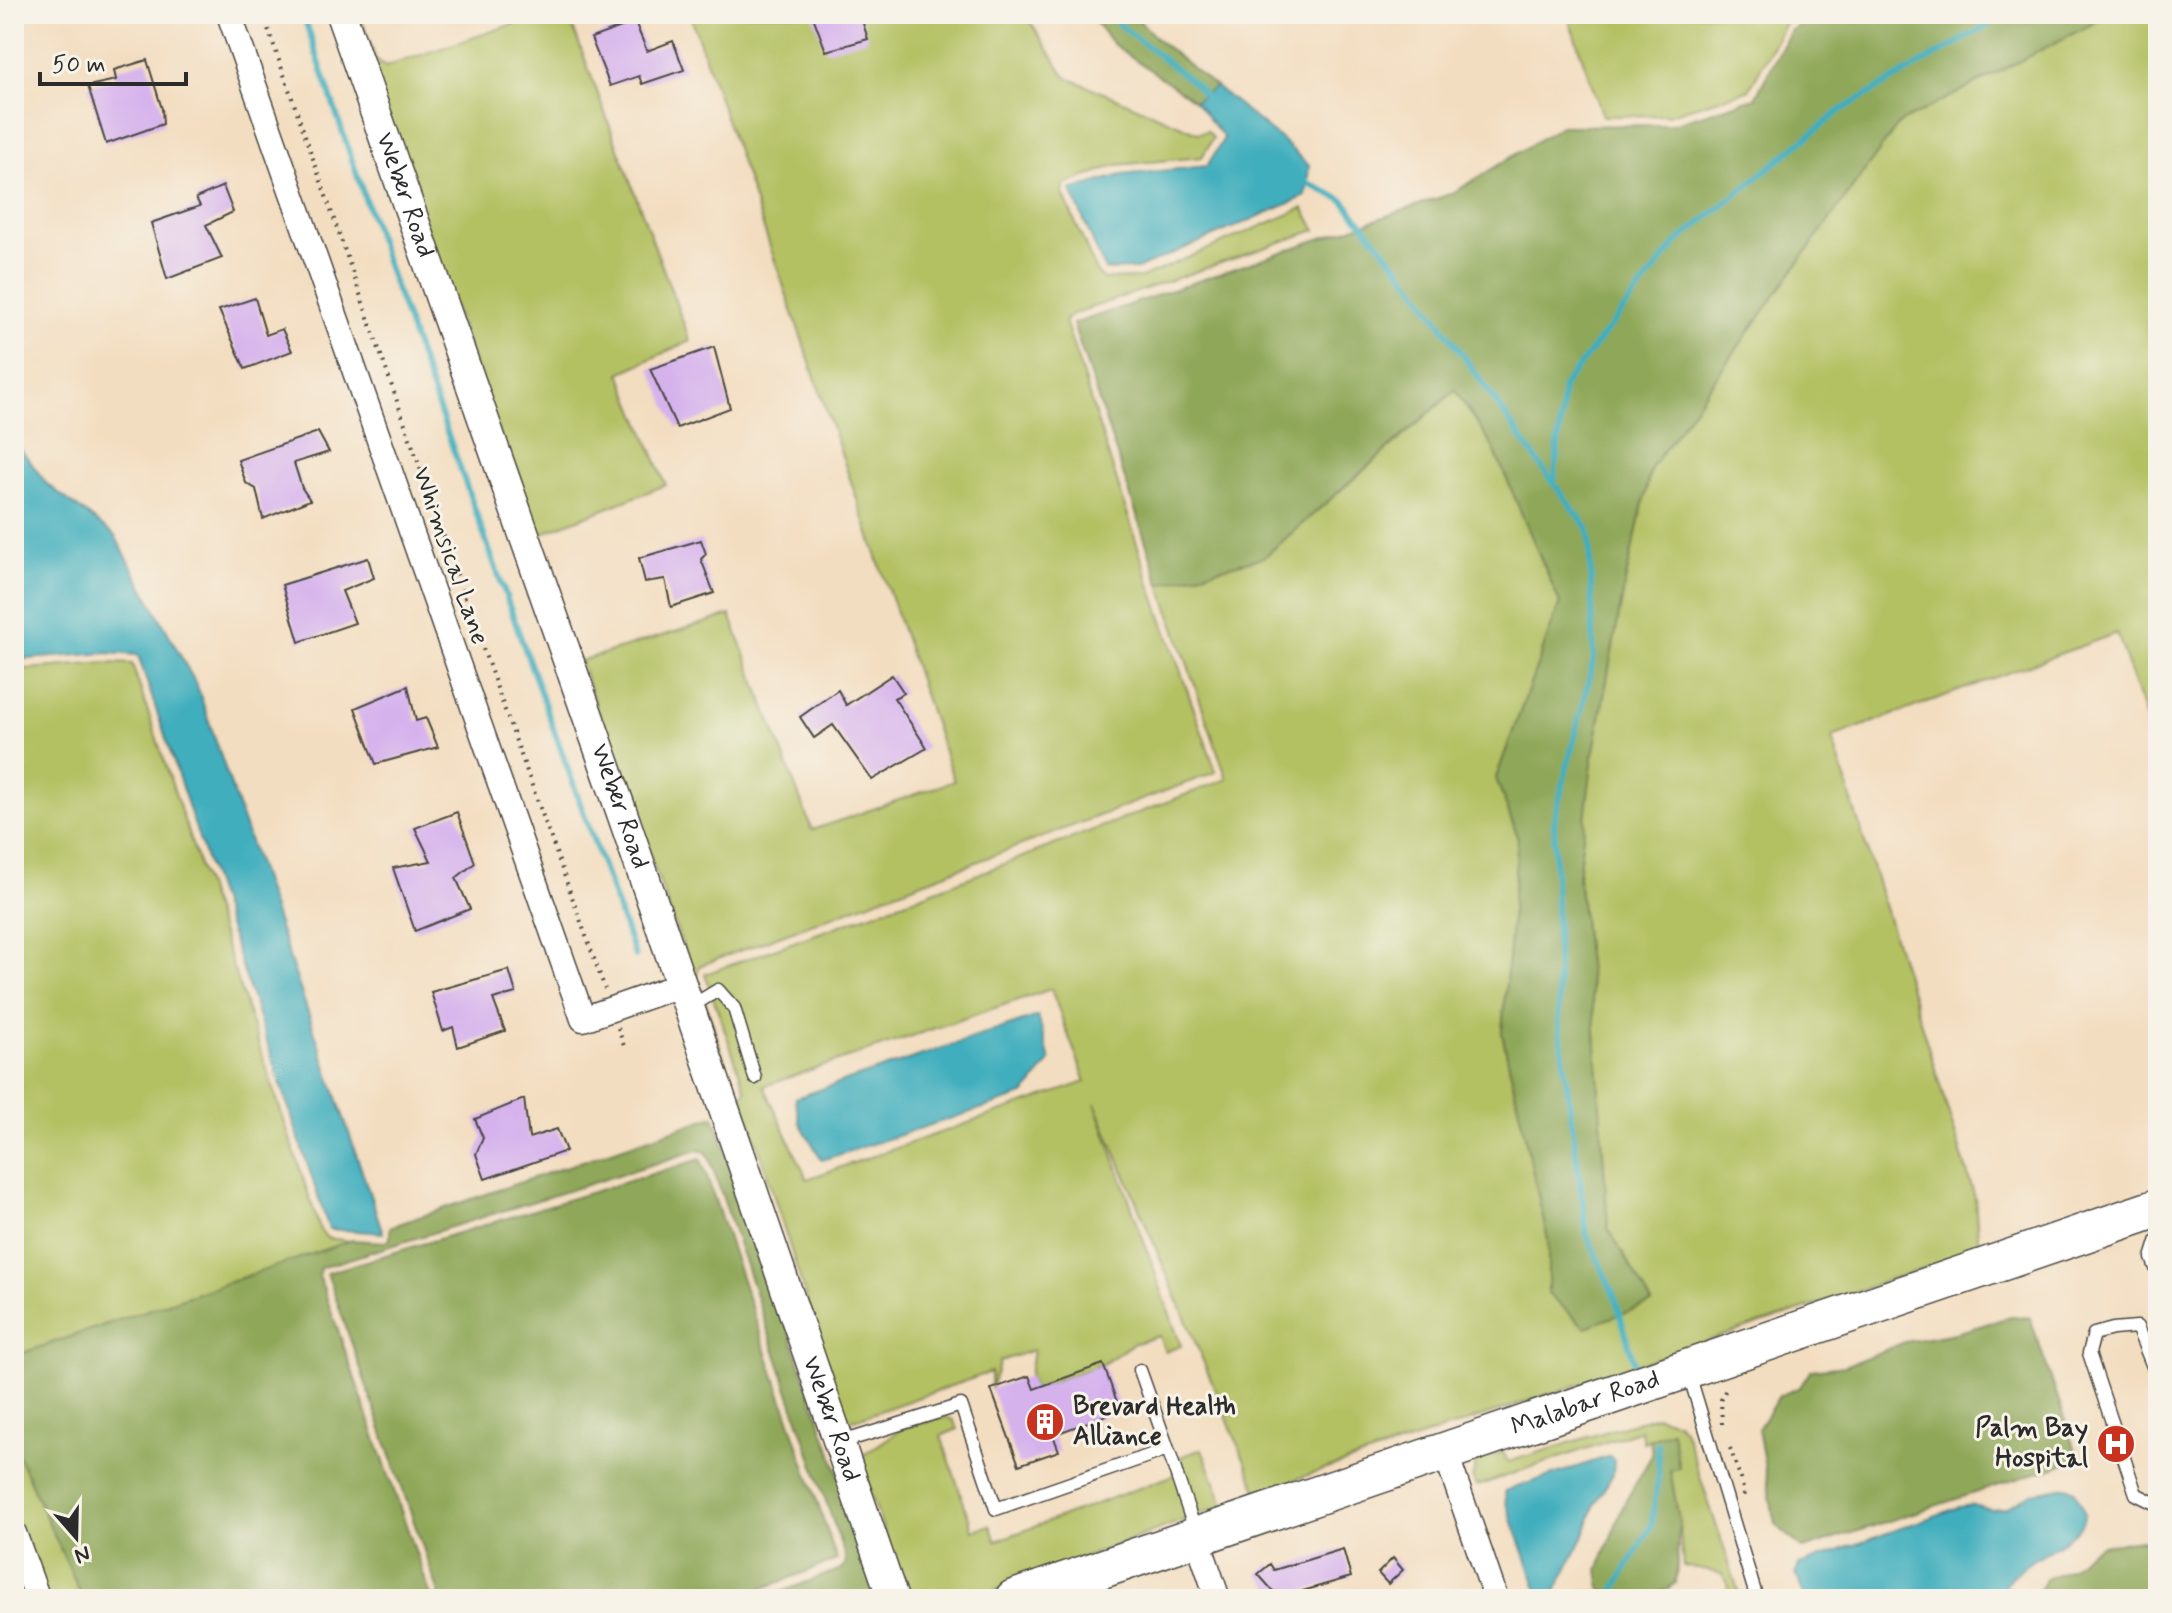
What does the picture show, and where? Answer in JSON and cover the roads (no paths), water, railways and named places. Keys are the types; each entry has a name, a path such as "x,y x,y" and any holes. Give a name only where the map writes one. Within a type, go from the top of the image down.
{"main road":[{"name":"Malabar Road","path":"1014,1599 1687,1367 2156,1222"}],"street":[{"name":"Whimsical Lane","path":"229,14 583,1019 663,991 684,999"},
{"name":"Weber Road","path":"341,14 623,816 893,1599"},
{"path":"1445,1451 1496,1599"},
{"path":"14,1533 38,1599"},
{"path":"1196,1535 1218,1599"}],"lane":[{"path":"684,999 718,990 734,1008 755,1078"},
{"path":"2156,1222 2152,1258 2158,1273"},
{"path":"2158,1379 2137,1327 2094,1334 2089,1353 2136,1494 2158,1505"},
{"path":"1687,1367 1757,1599"},
{"path":"1140,1370 1196,1535"},
{"path":"839,1443 961,1405 996,1509 1168,1449"}],"water":[{"path":"1216,87 1309,166 1306,196 1137,269 1105,270 1071,190 1122,175 1207,166 1224,138 1195,101"},
{"path":"14,440 47,484 115,536 197,686 383,1233 329,1229 138,655 107,653 14,660"},
{"path":"1038,1016 1050,1061 1024,1095 822,1160 800,1123 795,1098"},
{"path":"1610,1456 1614,1461 1613,1474 1594,1506 1585,1534 1552,1599 1541,1599 1506,1503 1505,1491"},
{"path":"2066,1487 2074,1489 2084,1512 2082,1522 2075,1532 2011,1577 2003,1588 2002,1599 1805,1599 1796,1573 1799,1565 1959,1507 2006,1508 2032,1493"}],"waterway":[{"path":"303,14 390,273 635,956"},
{"path":"1106,14 1190,80 1208,98"},
{"path":"1635,1366 1616,1300 1587,1235 1559,1024 1554,820 1594,659 1589,530 1554,484 1564,385 1677,242 1841,110 2007,14"},
{"path":"1303,181 1343,200 1414,286 1553,483"},
{"path":"1613,1592 1651,1526 1659,1472 1657,1444"}],"place":[{"name":"Brevard Health Alliance","path":"1045,1422"},
{"name":"Palm Bay Hospital","path":"2116,1444"}]}
